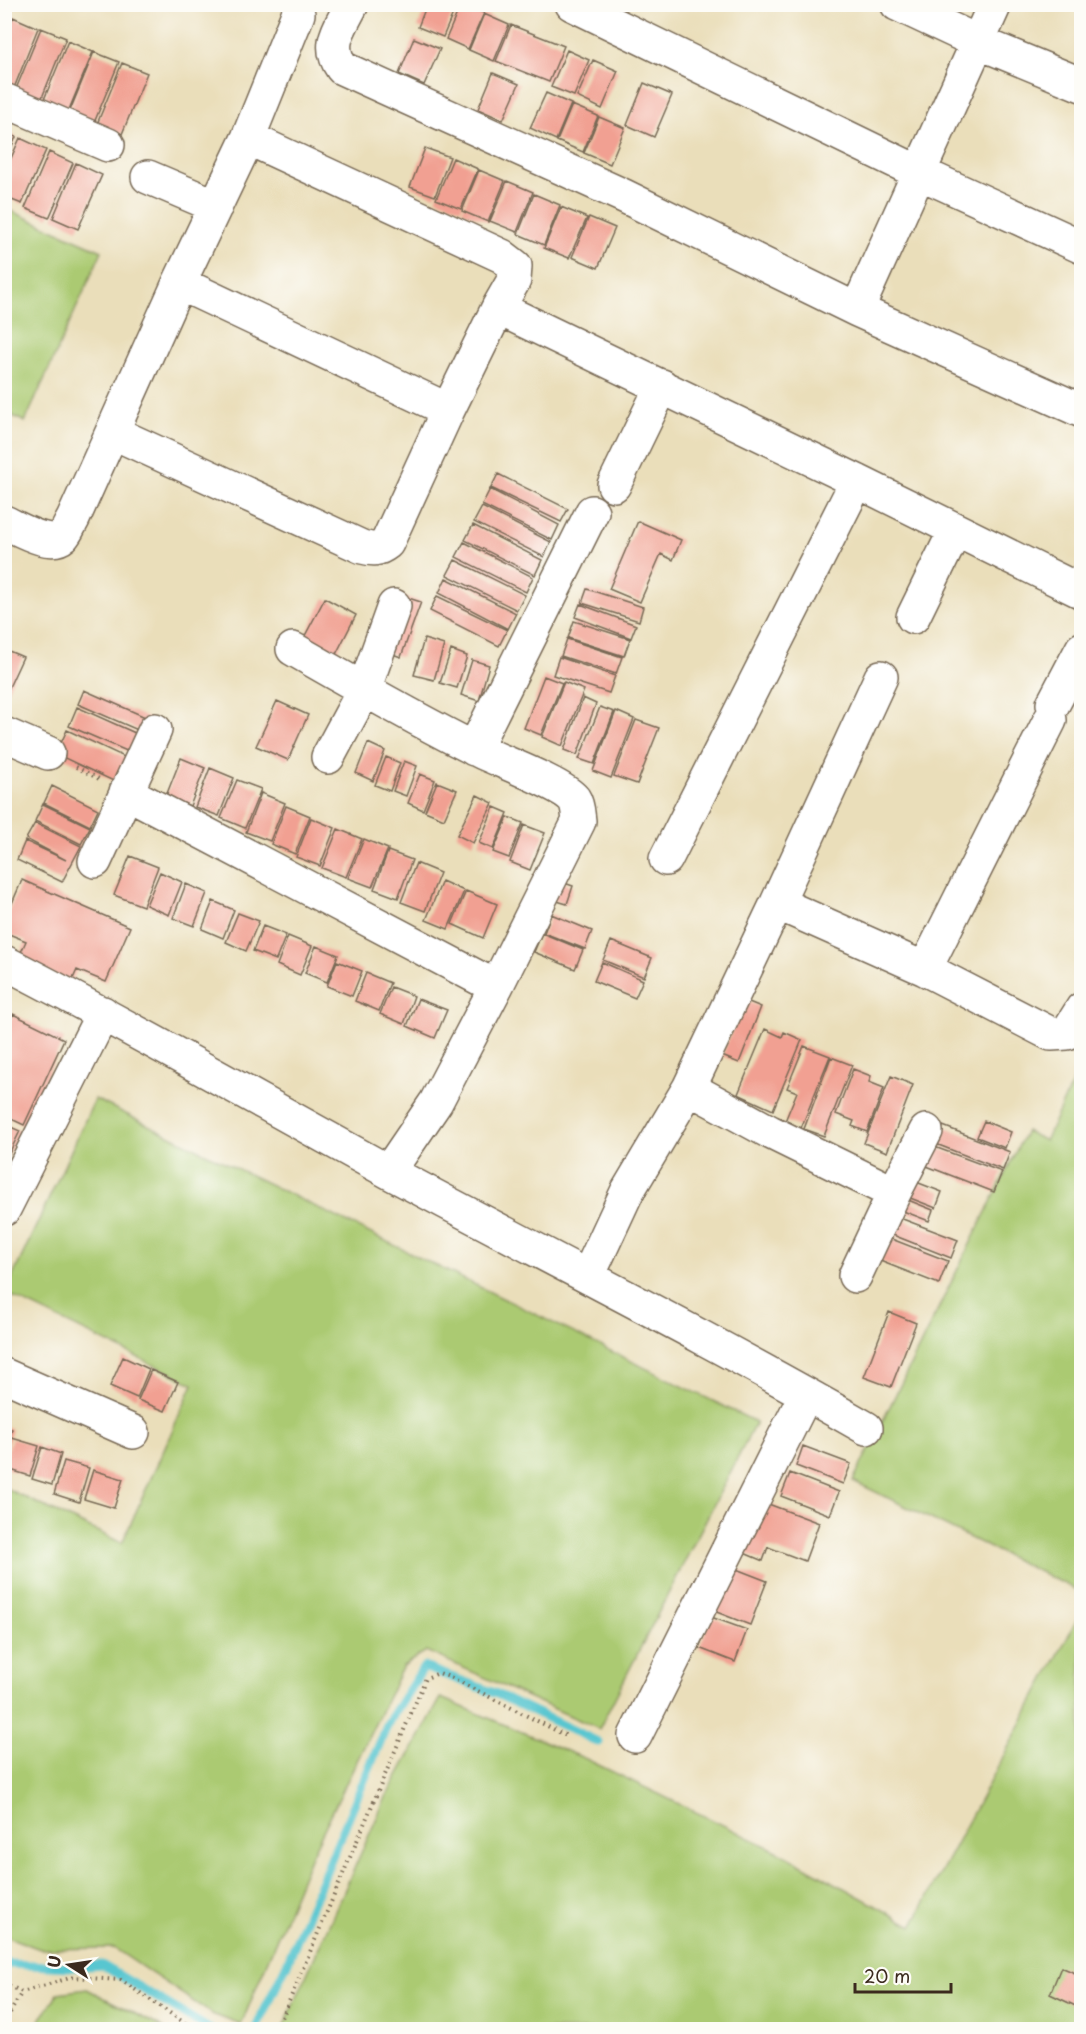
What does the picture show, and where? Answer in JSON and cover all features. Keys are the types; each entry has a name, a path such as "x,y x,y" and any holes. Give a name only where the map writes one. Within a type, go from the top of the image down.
{"street":[{"path":"572,4 920,173 1082,247"},
{"path":"897,4 978,42 1082,85"},
{"path":"857,310 995,4"},
{"path":"4,522 41,538 54,541 63,536 73,519 179,283 249,138 289,9 345,19 333,46 336,60 342,68 624,196 857,310 1082,411"},
{"path":"4,100 108,145"},
{"path":"112,432 373,550 381,548 387,543 448,410 514,280 515,266 502,256 249,138"},
{"path":"148,177 216,206"},
{"path":"179,283 448,410"},
{"path":"498,308 1082,592"},
{"path":"614,485 662,386"},
{"path":"666,859 857,481"},
{"path":"474,749 592,512"},
{"path":"914,617 955,531"},
{"path":"328,757 364,690 394,606"},
{"path":"293,649 474,749 560,789 575,800 578,810 579,821 436,1102 389,1171"},
{"path":"925,969 1082,649"},
{"path":"588,1276 627,1192 689,1089 881,677"},
{"path":"95,861 155,730"},
{"path":"4,734 48,753"},
{"path":"126,792 496,987"},
{"path":"777,903 925,969 1051,1034 1067,1033 1082,1009"},
{"path":"4,962 103,1013 389,1171 588,1276 866,1428"},
{"path":"4,1209 103,1013"},
{"path":"689,1089 894,1193"},
{"path":"855,1276 926,1131"},
{"path":"4,1375 133,1432"},
{"path":"635,1736 806,1394"}],"path":[{"path":"48,753 126,792"},
{"path":"269,2030 282,2018 426,1678 439,1673 452,1678 569,1737"},
{"path":"4,1983 22,1992 73,1977 121,1980 195,2030"},
{"path":"4,2023 22,1992"}],"green space":[{"path":"4,208 102,251 25,422 5,412"},
{"path":"1081,1064 1081,1592 853,1481 1026,1131 1045,1141"},
{"path":"95,1099 756,1422 599,1729 426,1651 403,1666 310,1858 241,2025 212,2014 114,1948 40,1949 5,1936 5,1488 122,1543 193,1384 5,1293"},
{"path":"1081,1612 1081,2029 282,2030 386,1797 441,1698 586,1759 781,1853 912,1926"},
{"path":"87,1989 165,2029 34,2029 58,1993"}],"building":[{"path":"427,4 457,4 443,37 418,27"},
{"path":"461,4 484,13 468,49 446,39"},
{"path":"484,14 509,25 494,61 469,50"},
{"path":"13,17 38,28 14,88 4,85 4,38"},
{"path":"511,25 564,46 549,82 496,61"},
{"path":"41,28 66,38 41,100 16,89"},
{"path":"414,38 440,49 424,85 399,74"},
{"path":"68,41 93,52 68,112 43,102"},
{"path":"567,50 589,60 574,96 551,87"},
{"path":"94,52 119,62 94,123 69,113"},
{"path":"593,60 618,71 602,109 577,97"},
{"path":"122,63 147,73 122,134 97,124"},
{"path":"493,73 519,84 503,120 478,109"},
{"path":"644,83 672,95 654,137 627,125"},
{"path":"546,93 571,104 556,140 530,128"},
{"path":"572,105 598,116 583,152 557,141"},
{"path":"599,117 625,128 610,164 584,153"},
{"path":"4,131 16,137 4,163"},
{"path":"20,138 46,150 22,204 4,197 4,174"},
{"path":"425,148 450,157 435,196 410,187"},
{"path":"49,152 73,163 49,218 25,208"},
{"path":"453,158 478,169 461,209 436,199"},
{"path":"76,163 102,175 78,229 53,218"},
{"path":"479,170 505,181 488,222 462,211"},
{"path":"507,181 533,192 517,232 490,221"},
{"path":"534,194 560,205 544,245 518,234"},
{"path":"561,207 587,218 569,258 544,248"},
{"path":"589,217 615,228 598,268 572,257"},
{"path":"498,474 568,509 561,522 491,488"},
{"path":"490,489 559,525 552,540 482,505"},
{"path":"482,507 551,542 544,557 474,522"},
{"path":"638,521 681,540 673,560 661,554 640,602 609,589"},
{"path":"473,525 542,560 535,575 465,540"},
{"path":"464,542 533,577 526,592 456,557"},
{"path":"455,560 525,595 517,610 447,575"},
{"path":"446,578 516,613 508,629 439,593"},
{"path":"587,589 643,607 639,621 582,603"},
{"path":"399,595 421,602 401,657 381,650"},
{"path":"437,596 507,630 499,646 430,611"},
{"path":"325,598 356,615 331,664 299,647"},
{"path":"580,604 636,625 631,638 575,617"},
{"path":"574,621 630,639 624,656 568,638"},
{"path":"424,639 444,645 434,680 414,675"},
{"path":"567,639 622,657 616,674 561,656"},
{"path":"4,649 23,657 4,698"},
{"path":"451,650 467,656 457,688 440,683"},
{"path":"559,657 615,676 609,693 553,675"},
{"path":"472,660 489,665 479,701 461,695"},
{"path":"544,676 562,683 541,735 524,728"},
{"path":"564,682 584,690 562,746 542,737"},
{"path":"84,690 152,720 147,734 78,704"},
{"path":"583,698 596,704 577,755 564,750"},
{"path":"277,701 308,715 288,760 256,746"},
{"path":"77,707 144,737 136,755 69,726"},
{"path":"600,707 614,712 594,764 579,759"},
{"path":"616,711 634,719 611,778 593,771"},
{"path":"636,720 659,728 637,784 614,776"},
{"path":"67,730 133,761 122,785 56,754"},
{"path":"368,743 385,751 373,781 356,773"},
{"path":"386,757 400,763 390,791 375,785"},
{"path":"181,758 205,768 190,806 166,796"},
{"path":"404,761 417,766 406,796 393,791"},
{"path":"210,768 234,778 219,816 195,807"},
{"path":"420,774 435,780 423,810 408,803"},
{"path":"237,780 261,789 245,828 221,818"},
{"path":"437,782 457,790 444,819 425,811"},
{"path":"52,786 98,809 90,826 44,803"},
{"path":"261,793 285,803 270,841 246,832"},
{"path":"477,795 493,803 473,843 457,835"},
{"path":"43,804 90,827 81,844 35,821"},
{"path":"286,806 310,816 295,854 271,844"},
{"path":"494,807 508,813 493,849 479,843"},
{"path":"508,817 523,823 509,858 493,852"},
{"path":"311,818 335,828 320,866 296,857"},
{"path":"35,823 81,846 62,882 17,860 25,841 66,860 26,839"},
{"path":"524,825 545,833 530,870 510,862"},
{"path":"338,829 362,839 346,877 322,868"},
{"path":"364,839 388,849 372,887 348,878"},
{"path":"388,851 412,860 398,898 374,889"},
{"path":"130,856 158,867 143,906 114,895"},
{"path":"416,863 440,873 425,911 401,902"},
{"path":"160,872 182,882 169,915 146,905"},
{"path":"553,879 573,886 567,904 547,898"},
{"path":"22,880 130,927 106,982 77,970 71,983 18,959 26,941 4,932 4,922"},
{"path":"442,881 464,891 448,929 426,920"},
{"path":"186,884 207,893 194,926 173,918"},
{"path":"466,891 497,904 483,938 452,924"},
{"path":"213,901 234,910 223,938 202,929"},
{"path":"238,913 259,921 246,951 226,942"},
{"path":"551,914 592,931 585,949 544,933"},
{"path":"263,926 286,935 276,960 253,951"},
{"path":"542,933 583,950 575,969 534,952"},
{"path":"288,936 312,946 300,975 277,965"},
{"path":"611,941 652,958 644,977 603,960"},
{"path":"316,946 338,955 327,982 305,973"},
{"path":"337,961 362,971 352,996 327,986"},
{"path":"602,962 643,980 635,998 594,981"},
{"path":"366,973 390,983 379,1011 355,1001"},
{"path":"391,987 414,996 404,1024 380,1014"},
{"path":"418,999 447,1010 435,1038 407,1026"},
{"path":"744,1000 761,1007 739,1063 722,1056"},
{"path":"13,1014 64,1039 24,1125 5,1116 5,1032"},
{"path":"765,1029 782,1037 784,1032 802,1040 773,1110 738,1094"},
{"path":"804,1046 830,1056 801,1128 785,1121 797,1092 787,1088"},
{"path":"831,1057 852,1065 824,1136 804,1129"},
{"path":"853,1069 871,1076 869,1082 884,1088 867,1132 852,1126 854,1121 836,1114"},
{"path":"891,1076 913,1085 887,1152 864,1143"},
{"path":"984,1121 1011,1132 1005,1148 977,1137"},
{"path":"4,1124 20,1131 4,1164"},
{"path":"943,1126 1010,1152 1003,1170 936,1144"},
{"path":"932,1146 1002,1172 994,1192 924,1165"},
{"path":"911,1180 942,1192 936,1208 905,1196"},
{"path":"903,1198 933,1210 929,1221 898,1209"},
{"path":"900,1218 958,1240 951,1258 893,1235"},
{"path":"889,1238 948,1261 939,1284 880,1261"},
{"path":"889,1312 916,1323 891,1387 864,1377"},
{"path":"123,1357 149,1369 137,1398 110,1386"},
{"path":"151,1370 178,1382 165,1411 138,1400"},
{"path":"4,1427 12,1429 5,1453 4,1453"},
{"path":"12,1438 39,1446 30,1476 4,1468"},
{"path":"803,1446 851,1464 843,1484 796,1466"},
{"path":"42,1447 61,1454 52,1485 32,1479"},
{"path":"64,1461 89,1468 79,1502 54,1494"},
{"path":"93,1470 123,1479 114,1508 84,1499"},
{"path":"790,1473 839,1492 830,1515 781,1496"},
{"path":"763,1502 819,1523 805,1561 768,1547 763,1561 744,1553"},
{"path":"731,1567 767,1581 750,1625 714,1611"},
{"path":"711,1617 747,1630 735,1662 699,1648"},
{"path":"1061,1967 1082,1976 1082,2009 1050,1994"}],"waterway":[{"path":"255,2030 286,1966 389,1721 424,1667 497,1694 598,1742"},
{"path":"4,1962 72,1967 102,1965 211,2030"}]}
